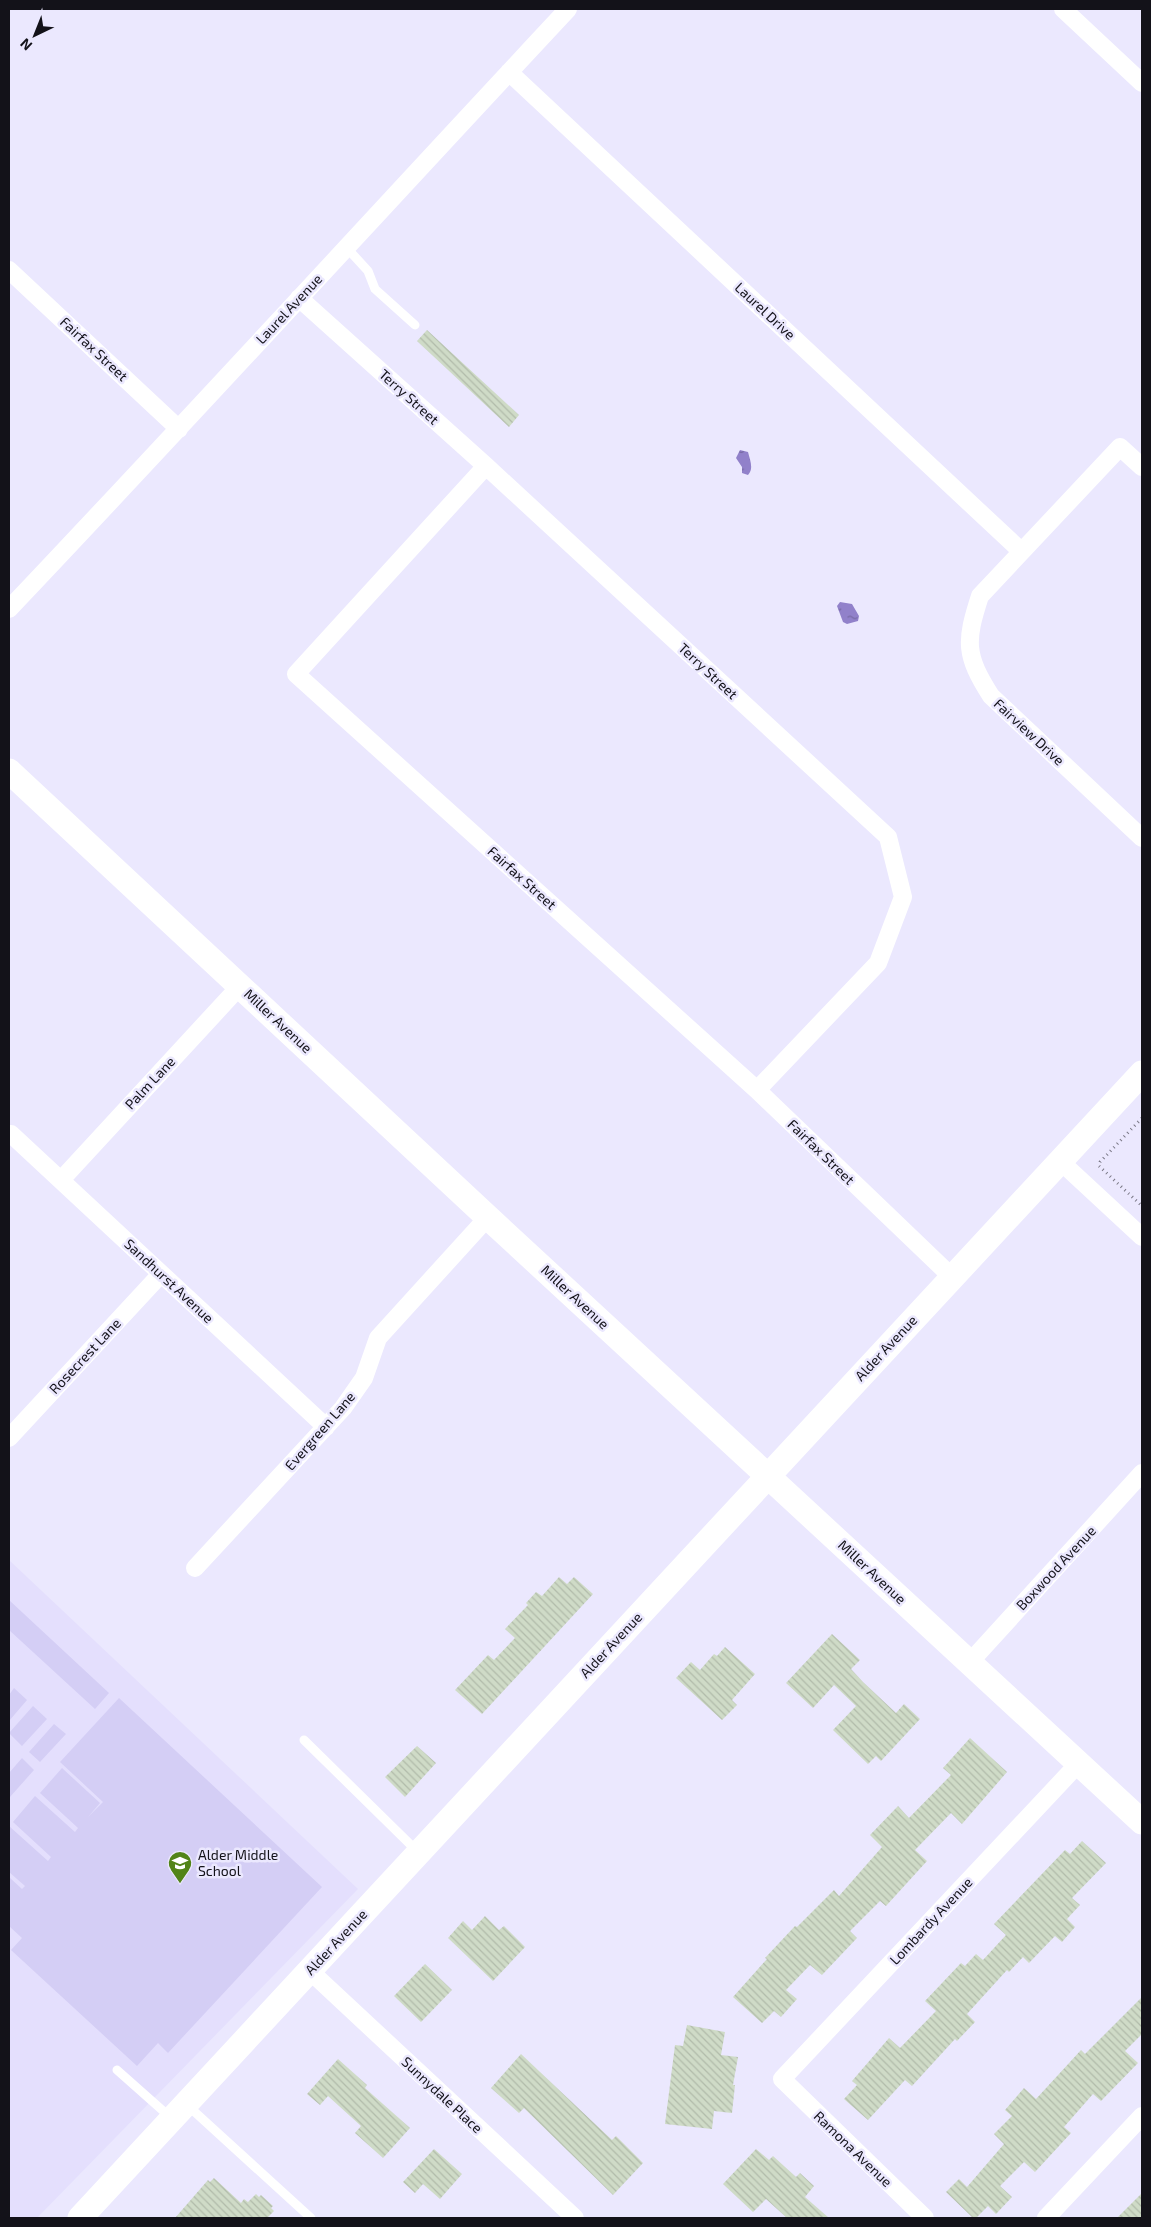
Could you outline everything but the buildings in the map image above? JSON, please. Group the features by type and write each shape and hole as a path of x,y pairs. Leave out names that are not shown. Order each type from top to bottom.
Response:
{"street":[{"name":"Laurel Avenue","path":"9,609 179,429 568,9"},
{"path":"1063,9 1142,82"},
{"name":"Laurel Drive","path":"509,72 1021,550"},
{"name":"Fairfax Street","path":"9,270 179,429"},
{"name":"Terry Street","path":"299,298 486,466 888,837 903,897 878,963 757,1090"},
{"name":"Fairview Drive","path":"1142,467 1120,447 1021,550 980,596 970,626 968,644 976,672 991,696 1142,838"},
{"name":"Fairfax Street","path":"486,466 296,674 757,1090 952,1277"},
{"name":"Miller Avenue","path":"9,770 488,1217 1142,1822"},
{"name":"Palm Lane","path":"61,1180 240,986"},
{"name":"Alder Avenue","path":"80,2218 1142,1072"},
{"name":"Sandhurst Avenue","path":"10,1134 326,1427"},
{"path":"1060,1161 1142,1237"},
{"name":"Evergreen Lane","path":"195,1568 326,1427 364,1378 378,1338 488,1217"},
{"name":"Rosecrest Lane","path":"9,1438 161,1274"},
{"name":"Boxwood Avenue","path":"970,1662 1142,1473"},
{"name":"Lombardy Avenue","path":"782,2079 1079,1763"},
{"name":"Sunnydale Place","path":"310,1971 575,2218"},
{"name":"Ramona Avenue","path":"782,2079 925,2218"},
{"path":"1046,2218 1142,2116"}],"lane":[{"path":"346,247 368,271 376,289 415,325"},
{"path":"304,1740 419,1853"},
{"path":"117,2070 179,2112 311,2218"}],"path":[{"path":"1142,1118 1100,1162 1100,1166 1142,1206"}],"shaded area":[{"name":"Alder Middle School","path":"9,1560 358,1889 37,2218 9,2218"},
{"path":"9,1600 109,1693 95,1709 9,1630"},
{"path":"14,1688 27,1700 9,1721 9,1695"},
{"path":"119,1698 322,1887 168,2053 158,2043 137,2066 11,1950 22,1938 9,1926 9,1877 22,1889 25,1886 9,1872 9,1826 48,1861 51,1857 13,1822 35,1796 75,1832 78,1828 40,1793 62,1768 100,1803 88,1817 103,1802 60,1762"},
{"path":"33,1706 47,1719 22,1746 9,1733"},
{"path":"54,1724 66,1734 40,1762 29,1752"},
{"path":"22,1758 34,1770 10,1797 9,1773"}],"water":[{"path":"740,450 748,452 751,467 748,475 742,473 742,467 736,458"},
{"path":"840,602 852,604 859,616 858,621 847,624 843,622 837,606"}],"place":[{"name":"Alder Middle School","path":"180,1884"}]}
